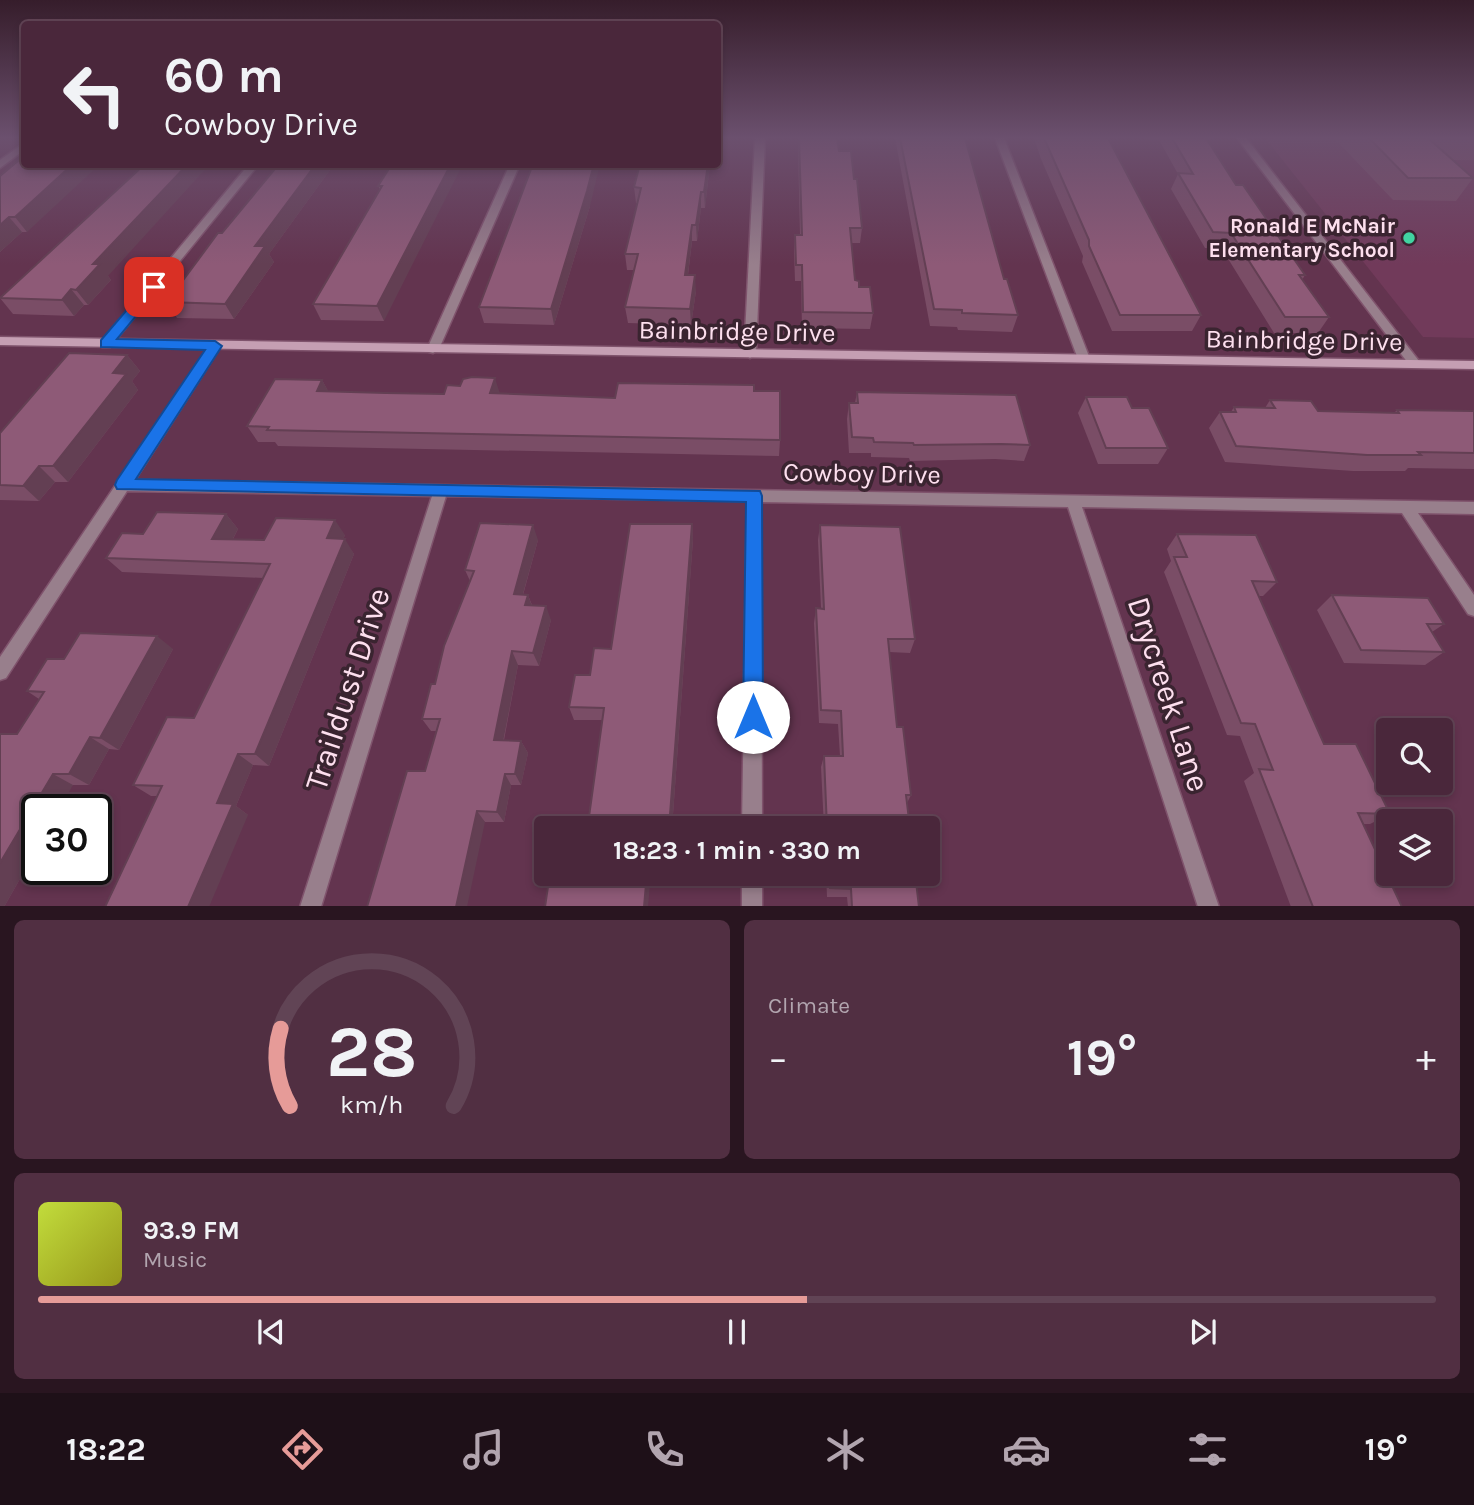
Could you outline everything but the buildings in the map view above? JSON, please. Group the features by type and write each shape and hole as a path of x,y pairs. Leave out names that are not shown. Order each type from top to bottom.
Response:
{"street":[{"path":"106,344 242,180"},
{"path":"433,349 508,180"},
{"path":"750,354 759,180"},
{"path":"1015,180 1084,359"},
{"path":"1274,180 1415,364"},
{"name":"Bainbridge Drive","path":"0,341 1474,365"},
{"path":"0,672 215,346"},
{"name":"Cowboy Drive","path":"123,485 1474,508"},
{"name":"Traildust Drive","path":"310,906 441,490"},
{"path":"752,816 754,496"},
{"name":"Drycreek Lane","path":"1073,501 1209,906"},
{"path":"1406,507 1474,610"},
{"path":"752,886 752,906"}],"shaded area":[{"name":"Ronald E McNair Elementary School","path":"1299,180 1474,180 1474,338 1423,337"}],"place":[{"name":"Ronald E McNair Elementary School","path":"1409,238"}],"route":[{"path":"154,287 106,344 215,346 123,485 754,496 753,717"}]}
